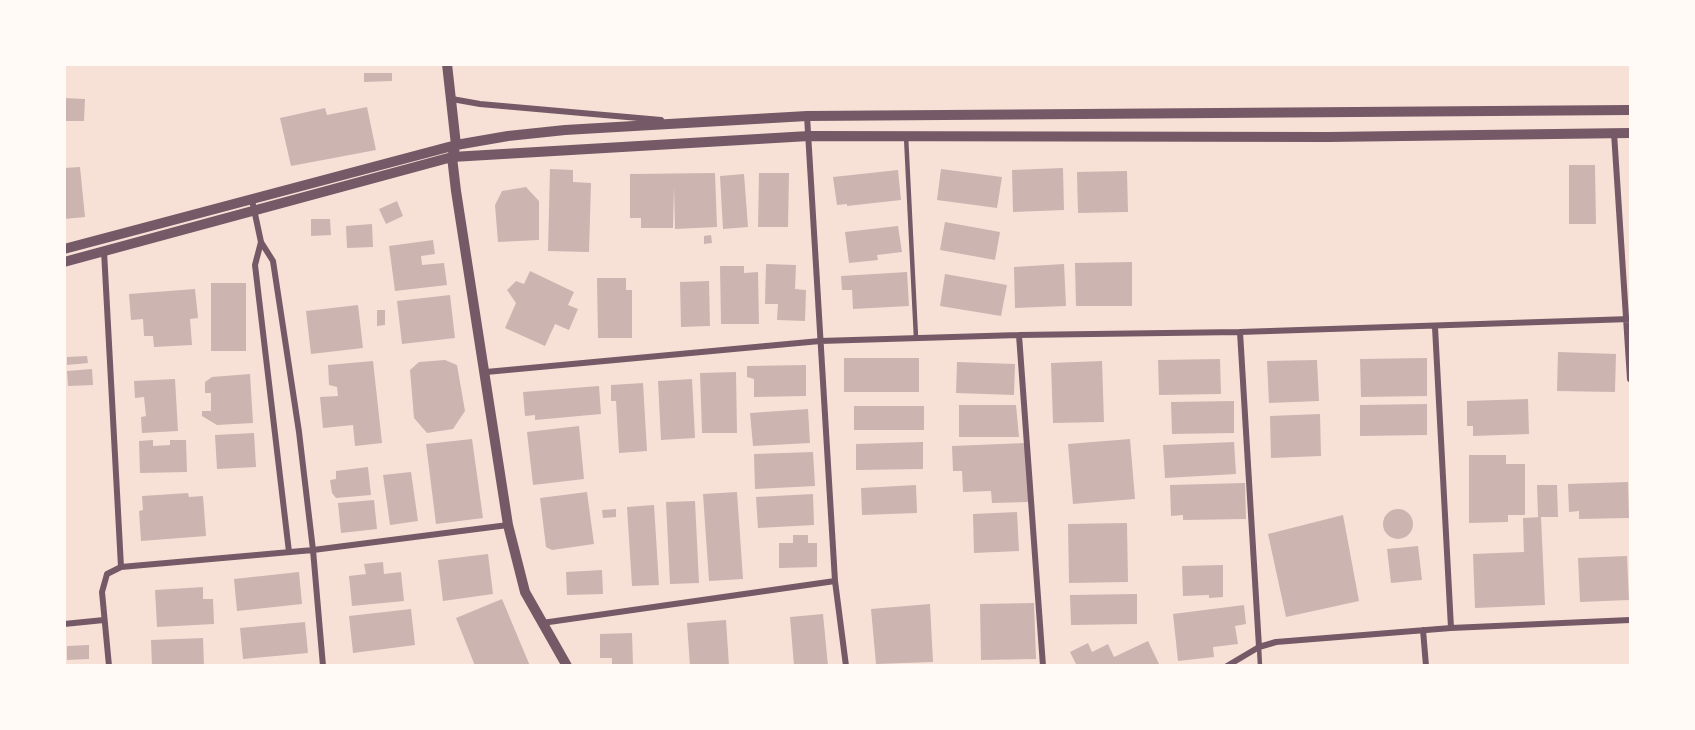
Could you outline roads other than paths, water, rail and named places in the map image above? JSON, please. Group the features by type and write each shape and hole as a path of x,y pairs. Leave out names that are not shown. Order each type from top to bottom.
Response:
{"street":[{"path":"447,64 456,145 452,157 456,191 508,525 525,592 567,666"},
{"path":"452,99 549,111 691,123"},
{"path":"64,261 456,145 508,136 565,130 807,116 1630,110"},
{"path":"807,116 835,581 846,666"},
{"path":"1614,133 1629,319 1630,379"},
{"path":"64,249 452,157 809,136 1328,137 1630,133"},
{"path":"253,205 261,242 273,261 299,432 313,550 323,666"},
{"path":"261,242 255,266 290,552"},
{"path":"104,251 121,567"},
{"path":"486,372 820,341 1435,327 1629,319"},
{"path":"1435,327 1451,628"},
{"path":"1240,332 1259,647"},
{"path":"1019,335 1043,666"},
{"path":"109,666 102,592 107,574 121,567 313,550 508,525"},
{"path":"541,623 835,581"},
{"path":"64,624 104,620"},
{"path":"1227,666 1259,647 1276,642 1451,628 1630,620"},
{"path":"1424,630 1426,666"}],"lane":[{"path":"906,136 916,338"},
{"path":"1259,647 1260,666"}]}
